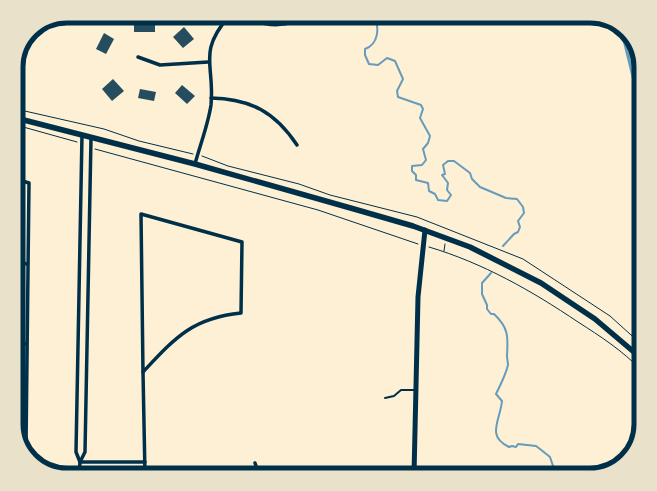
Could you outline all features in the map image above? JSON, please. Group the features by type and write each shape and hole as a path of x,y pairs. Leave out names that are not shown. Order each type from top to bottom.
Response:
{"main road":[{"path":"23,120 195,164 425,230 470,247 541,282 595,319 634,352"},
{"path":"414,468 418,297 425,230"}],"street":[{"path":"195,164 209,114 211,98 208,62 212,40 224,23"},
{"path":"264,23 279,25 290,23"},
{"path":"138,57 160,65 208,62"},
{"path":"211,98 233,99 260,109 279,122 296,145"},
{"path":"80,468 80,462 76,452 82,135"},
{"path":"80,462 85,452 91,138"},
{"path":"23,181 29,183 26,438"},
{"path":"143,372 170,344 189,329 217,316 241,313 242,242 141,214 143,372 145,468"},
{"path":"23,263 27,264"},
{"path":"80,462 145,462"},
{"path":"255,463 257,468"}],"lane":[{"path":"385,398 394,396 401,390 416,390"}],"path":[{"path":"23,127 81,144"},
{"path":"91,147 318,210 407,239"},
{"path":"443,251 502,275 560,309 599,335 634,364"}],"water":[{"path":"622,37 627,43 634,62 634,87"}],"building":[{"path":"134,23 155,23 155,32 134,32"},
{"path":"184,27 194,39 183,48 173,37"},
{"path":"104,33 114,39 106,54 96,49"},
{"path":"113,79 124,91 112,101 102,89"},
{"path":"182,85 195,96 187,104 175,93"},
{"path":"140,89 156,92 154,101 138,98"}],"waterway":[{"path":"376,23 377,35 375,40 370,47 365,49 365,55 369,64 378,65 387,58 395,61 403,79 397,91 398,97 421,105 423,109 420,118 430,136 428,143 423,149 426,160 422,165 412,166 412,171 416,175 416,180 428,183 429,191 435,194 438,200 447,201 451,195 447,190 448,183 442,175 445,174 443,165 448,161 454,161 470,173 472,179 480,187 506,198 517,199 523,207 524,213 518,221 520,227 518,232 514,234 503,246"},
{"path":"491,273 482,283 482,294 487,305 487,309 491,314 494,314 499,319 505,328 508,343 508,365 496,394 502,401 496,433 502,443 509,447 516,447 518,444 536,446 550,457 553,466 555,468"}]}
